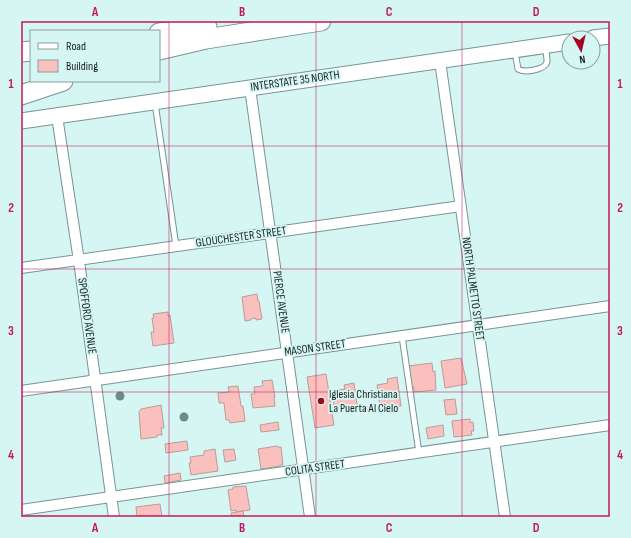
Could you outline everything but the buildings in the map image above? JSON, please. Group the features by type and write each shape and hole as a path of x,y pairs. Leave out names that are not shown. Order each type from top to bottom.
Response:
{"highway":[{"path":"160,33 248,21"},
{"path":"160,50 206,39 321,21"},
{"path":"21,95 60,82"}],"main road":[{"name":"INTERSTATE 35 NORTH","path":"21,121 561,43"}],"street":[{"name":"NORTH PALMETTO STREET","path":"440,61 505,517"},
{"name":"PIERCE AVENUE","path":"250,88 310,517"},
{"name":"SPOFFORD AVENUE","path":"57,116 79,260 114,517"},
{"name":"GLOUCHESTER STREET","path":"21,268 461,206"},
{"name":"MASON STREET","path":"21,392 610,306"},
{"name":"COLITA STREET","path":"21,510 610,425"}],"lane":[{"path":"515,50 518,70 522,71 542,68 547,63 545,45"},
{"path":"155,101 176,246"},
{"path":"402,336 419,453"}],"place":[{"name":"Iglesia Christiana La Puerta Al Cielo","path":"321,401"}]}
